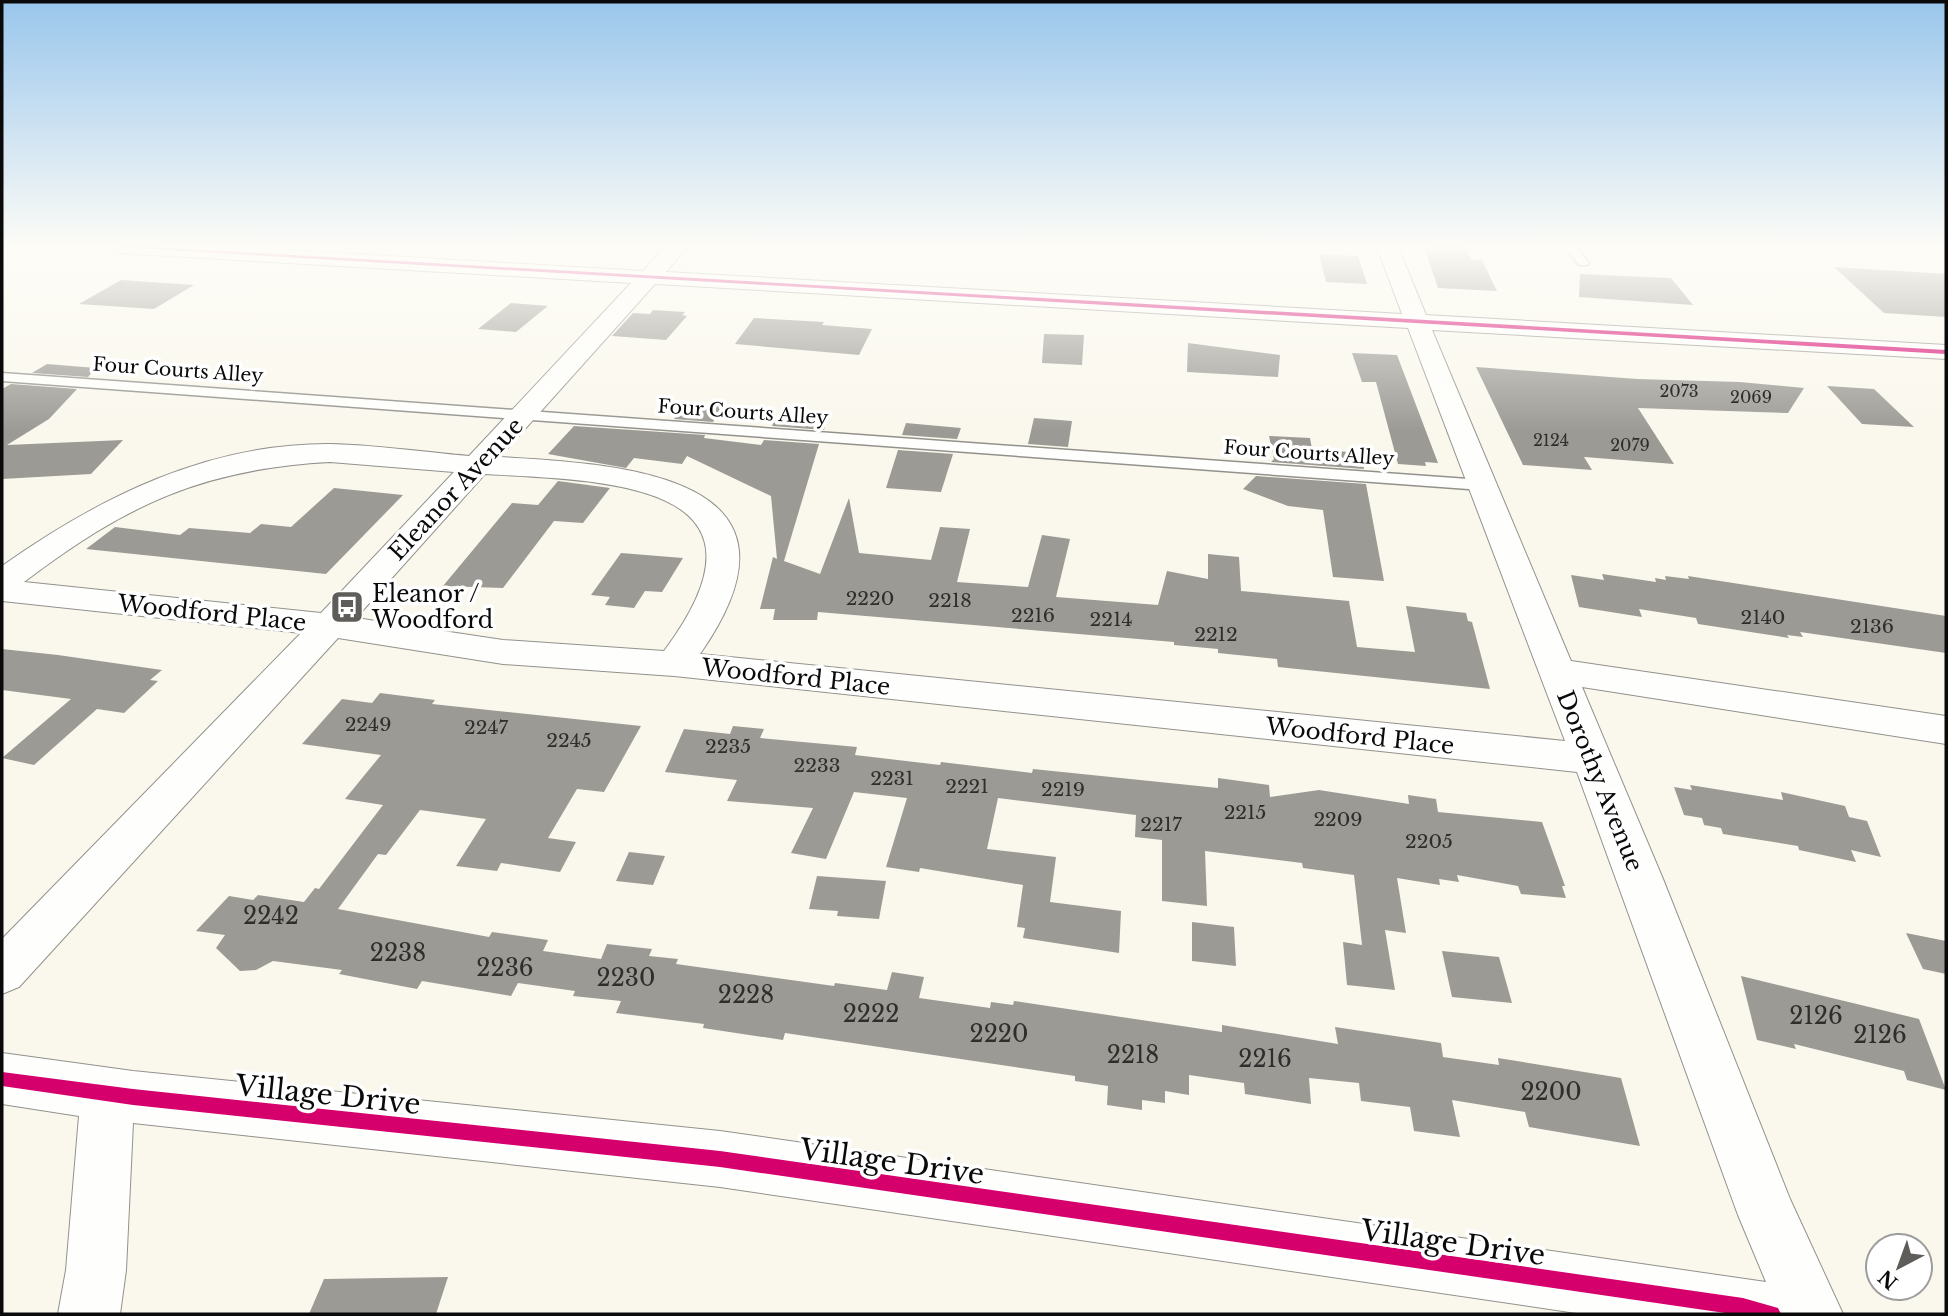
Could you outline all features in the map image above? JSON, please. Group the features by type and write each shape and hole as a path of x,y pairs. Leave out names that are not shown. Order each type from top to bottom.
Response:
{"street":[{"name":"Eleanor Avenue","path":"2,972 330,625 621,308"},
{"path":"1197,308 1946,352"},
{"name":"Dorothy Avenue","path":"1411,308 1592,759 1767,1215 1812,1314"},
{"path":"2,582 75,528 117,505 185,476 234,462 301,453 330,453 632,480 681,496 710,518 722,544 722,576 708,616 674,664"},
{"name":"Woodford Place","path":"2,590 330,625 503,652 674,664 1592,759"},
{"path":"1557,672 1612,677 1946,730"},
{"name":"Village Drive","path":"2,1079 108,1093 720,1159 1743,1307 1772,1314"},
{"path":"89,1314 96,1270 108,1093"}],"lane":[{"name":"Four Courts Alley","path":"2,377 1482,485"}],"building":[{"path":"504,308 545,308 516,332 478,329"},
{"path":"1879,308 1946,308 1946,317 1884,313"},
{"path":"653,310 685,312 682,315 687,316 666,340 612,336 633,313 650,314"},
{"path":"754,318 824,322 822,325 872,329 859,355 735,344"},
{"path":"1044,334 1084,335 1082,365 1042,363"},
{"path":"1188,343 1280,355 1278,377 1187,372"},
{"path":"1352,353 1397,355 1438,463 1425,462 1426,466 1398,464 1376,382 1362,382"},
{"path":"47,364 96,368 88,377 32,373"},
{"path":"1476,367 1804,388 1788,413 1638,408 1674,464 1584,457 1592,470 1523,465"},
{"path":"11,384 77,389 49,419 7,445 123,440 91,474 2,479 2,389"},
{"path":"1827,386 1874,389 1914,427 1862,424"},
{"path":"684,404 722,406 713,422 674,419"},
{"path":"1034,418 1072,421 1068,447 1028,444"},
{"path":"775,419 826,421 824,430 772,426"},
{"path":"906,423 961,428 957,439 902,435"},
{"path":"574,426 705,435 704,438 761,445 764,440 819,444 784,561 820,574 849,498 859,553 931,560 940,527 970,529 957,582 1028,587 1042,535 1070,539 1056,597 1158,605 1167,571 1208,579 1208,554 1239,557 1241,591 1349,601 1357,647 1415,652 1406,606 1466,613 1468,621 1472,622 1490,689 1278,667 1277,659 1218,653 1218,649 1174,645 1174,642 818,612 817,620 773,620 775,609 760,609 773,557 777,559 771,496 687,456 682,464 634,458 626,468 548,454"},
{"path":"1269,436 1310,438 1312,449 1361,453 1364,469 1271,462 1274,459"},
{"path":"898,450 953,454 941,492 886,488"},
{"path":"1256,476 1366,484 1384,581 1333,577 1323,510 1288,506 1243,489"},
{"path":"558,481 610,488 583,523 554,521 503,588 443,586 512,503 538,505"},
{"path":"334,488 403,495 326,574 86,549 115,527 180,535 189,528 250,533 261,524 291,527"},
{"path":"621,553 683,558 662,592 645,591 634,608 605,605 610,597 591,595"},
{"path":"1602,574 1656,582 1655,578 1666,580 1665,576 1689,579 1688,576 1946,616 1946,653 1800,632 1803,637 1787,635 1789,638 1698,624 1696,618 1639,609 1642,617 1579,607 1571,575 1604,580"},
{"path":"2,649 162,670 150,680 158,681 124,713 97,709 34,765 2,758 71,699 2,690"},
{"path":"380,693 435,700 432,704 641,726 604,792 577,789 548,838 576,842 560,872 501,863 497,871 456,866 486,819 420,810 386,855 378,854 338,909 489,937 492,932 548,940 543,951 601,959 607,944 652,949 649,956 678,959 676,964 834,986 835,983 887,990 892,972 924,977 919,998 990,1008 991,1002 1013,1005 1014,1001 1222,1032 1222,1025 1338,1044 1335,1027 1441,1043 1443,1057 1499,1065 1498,1058 1621,1078 1640,1146 1529,1127 1525,1112 1452,1100 1460,1137 1414,1131 1410,1107 1361,1101 1359,1083 1309,1078 1311,1104 1245,1094 1244,1083 1189,1075 1189,1095 1165,1091 1165,1103 1142,1100 1142,1110 1107,1105 1108,1086 1075,1081 1075,1076 785,1033 783,1040 703,1028 704,1024 616,1013 621,1001 573,996 575,991 518,983 511,996 422,981 417,989 339,974 342,970 273,961 256,970 240,971 216,948 225,935 196,931 229,896 253,900 258,895 304,902 315,888 319,889 383,805 345,799 381,755 302,744 342,699 372,703"},
{"path":"733,726 764,729 760,738 857,747 855,755 940,765 941,762 1032,773 1033,769 1218,788 1218,778 1269,785 1270,797 1319,790 1409,804 1408,795 1436,799 1438,812 1542,822 1565,886 1562,886 1566,898 1521,894 1518,886 1457,875 1459,882 1439,879 1440,885 1397,878 1406,933 1385,930 1395,990 1347,985 1343,942 1362,945 1354,875 1303,868 1302,863 1205,851 1207,906 1162,901 1162,840 1135,837 1136,815 998,798 987,849 1056,857 1050,902 1121,911 1119,953 1023,938 1025,928 1017,927 1023,885 920,868 919,872 886,867 907,798 854,792 826,859 791,853 813,808 727,801 737,780 665,772 684,729 730,734"},
{"path":"1690,785 1783,800 1781,792 1845,806 1849,817 1867,821 1881,857 1851,850 1856,862 1799,850 1798,846 1723,834 1721,828 1704,825 1702,818 1684,815 1674,787 1692,790"},
{"path":"629,852 665,856 653,885 616,881"},
{"path":"817,876 886,881 879,919 837,916 838,911 809,909"},
{"path":"1192,922 1234,927 1236,966 1192,961"},
{"path":"1906,933 1946,941 1946,974 1923,969"},
{"path":"1442,951 1499,957 1512,1003 1452,997"},
{"path":"1741,976 1919,1019 1946,1090 1907,1080 1904,1071 1794,1044 1796,1049 1757,1040"},
{"path":"448,1277 436,1314 309,1314 324,1279"}],"cycle path":[{"path":"1187,308 1946,352"},
{"path":"2,1079 133,1097 720,1159 1743,1307 1772,1314"}],"place":[{"name":"Eleanor / Woodford","path":"347,607"}]}
